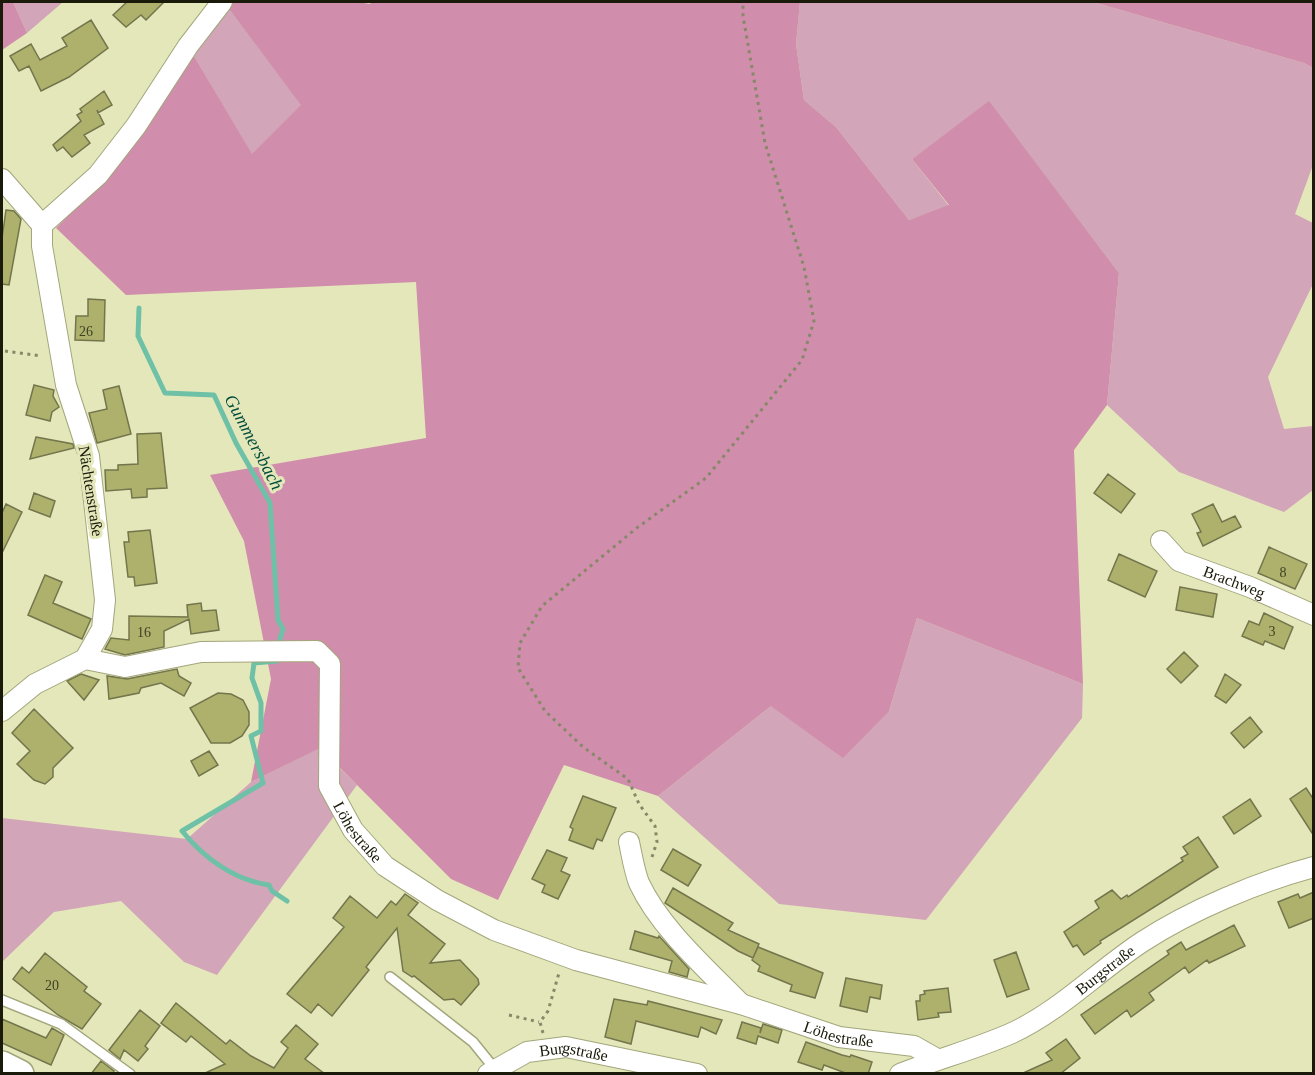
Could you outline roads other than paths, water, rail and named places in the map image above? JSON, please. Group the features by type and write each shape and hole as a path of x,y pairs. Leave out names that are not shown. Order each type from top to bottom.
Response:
{"street":[{"path":"2,179 42,225 98,175 136,126 188,46 222,2"},
{"name":"Nächtenstraße","path":"42,225 42,246 65,376 89,456 99,539 105,600 102,629 85,659"},
{"name":"Brachweg","path":"1161,541 1179,561 1250,587 1314,615"},
{"name":"Löhestraße","path":"85,659 125,667 201,652 317,651 330,664 329,786 353,830 385,866 437,900 494,930 564,956 741,1004 839,1037 914,1046 937,1059"},
{"path":"2,711 35,684 85,659"},
{"name":"Löhestraße","path":"629,842 640,885 680,942 741,1004"},
{"name":"Burgstraße","path":"900,1074 1012,1033 1068,1000 1142,942 1194,913 1288,874 1314,867"},
{"name":"Burgstraße","path":"491,1071 527,1052 566,1047 697,1074"},
{"path":"2,1065 20,1074"}],"lane":[{"path":"390,977 473,1042 491,1071"},
{"path":"2,1000 61,1024 130,1074"}],"waterway":[{"name":"Gummersbach","path":"139,308 138,336 165,393 214,395 236,443 270,503 278,620 283,629 280,639"},
{"name":"Gummersbach","path":"281,658 277,661 254,663 252,678 261,703 261,731 251,736 263,783 182,831 210,859 232,873 269,885 272,891 287,901"}]}
